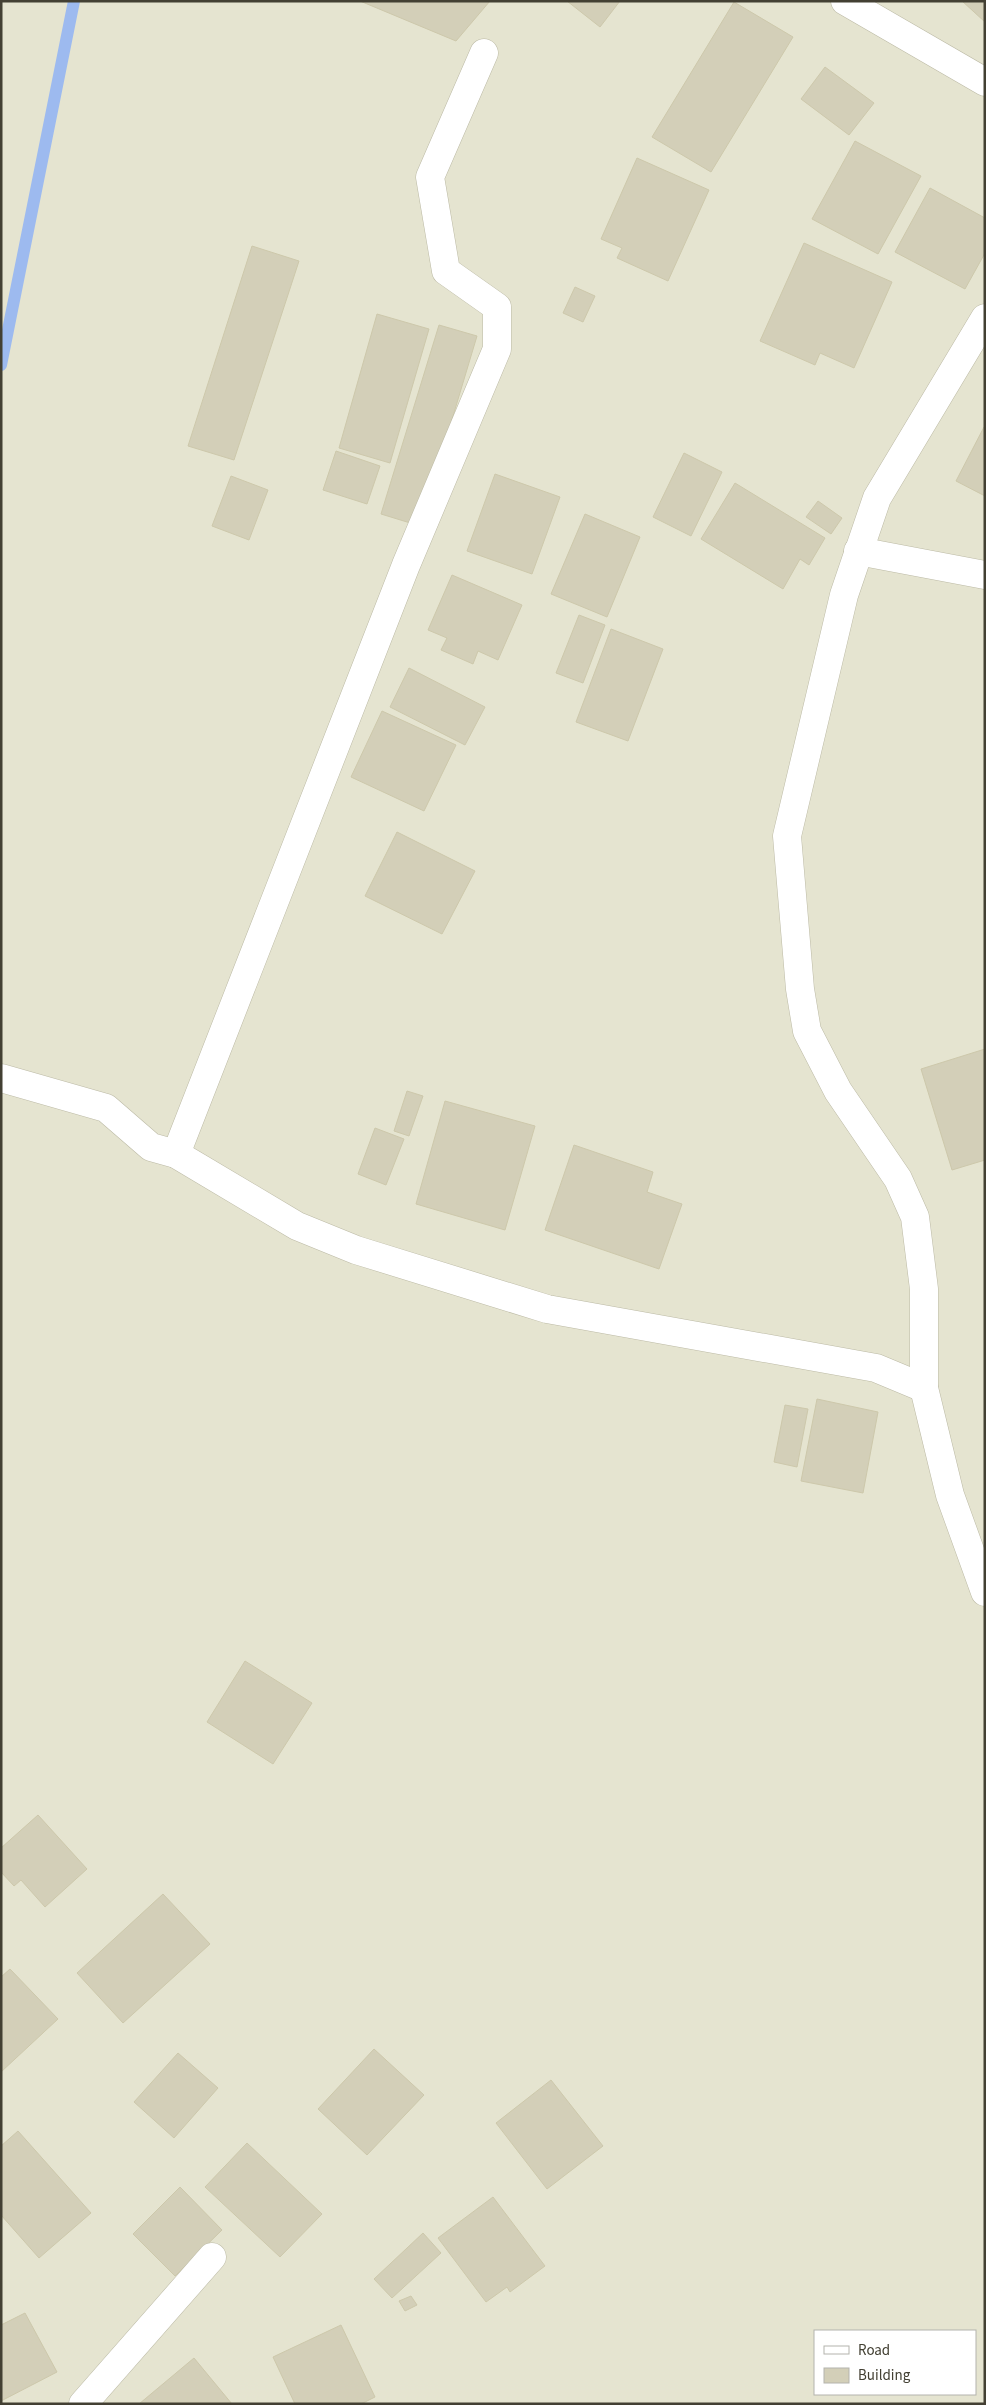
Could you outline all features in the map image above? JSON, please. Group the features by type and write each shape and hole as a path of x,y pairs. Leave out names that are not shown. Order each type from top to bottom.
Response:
{"street":[{"path":"845,1 985,82"},
{"path":"176,1154 406,565 497,349 497,307 446,271 430,177 484,54"},
{"path":"985,318 877,498 844,595 787,836 800,989 807,1031 838,1091 898,1179 915,1217 924,1289 924,1388 950,1495 985,1592"},
{"path":"858,551 985,575"},
{"path":"1,1078 106,1108 151,1147 176,1154 296,1226 356,1250 547,1309 876,1368 924,1388"},
{"path":"83,2404 212,2257"}],"shaded area":[{"path":"1,1 985,1 985,2404 1,2404"}],"building":[{"path":"360,1 490,1 456,41"},
{"path":"567,1 620,1 600,27"},
{"path":"962,1 985,1 985,22"},
{"path":"734,2 793,37 711,172 652,137"},
{"path":"825,67 874,103 849,135 801,99"},
{"path":"855,141 921,176 878,254 812,219"},
{"path":"637,158 709,190 668,281 617,258 622,248 601,239"},
{"path":"930,188 985,218 985,253 965,289 895,252"},
{"path":"804,243 892,282 854,368 820,353 815,365 760,341"},
{"path":"252,246 299,261 234,460 188,446"},
{"path":"575,287 595,296 583,322 563,313"},
{"path":"377,314 429,329 390,463 339,448"},
{"path":"439,325 477,336 420,526 381,514"},
{"path":"985,427 985,496 956,481"},
{"path":"336,451 380,466 367,504 323,490"},
{"path":"684,453 722,472 691,536 653,517"},
{"path":"495,474 560,497 532,574 467,551"},
{"path":"231,476 268,490 249,540 212,526"},
{"path":"735,483 825,538 809,565 800,559 783,589 701,539"},
{"path":"818,501 842,518 831,534 806,517"},
{"path":"585,514 640,537 607,617 551,594"},
{"path":"452,575 522,605 498,660 478,651 473,664 441,650 447,638 428,630"},
{"path":"579,615 605,625 583,683 556,673"},
{"path":"611,629 663,649 628,741 576,722"},
{"path":"409,668 485,707 465,745 390,707"},
{"path":"382,711 456,745 424,811 351,777"},
{"path":"397,832 475,871 442,934 365,896"},
{"path":"985,1049 985,1160 952,1170 921,1069"},
{"path":"407,1091 423,1096 409,1136 394,1131"},
{"path":"445,1101 535,1126 505,1230 416,1204"},
{"path":"375,1128 404,1139 386,1185 358,1174"},
{"path":"574,1145 653,1172 647,1192 682,1204 659,1269 545,1230"},
{"path":"817,1399 878,1412 863,1493 801,1481"},
{"path":"785,1405 808,1409 797,1467 774,1462"},
{"path":"245,1661 312,1703 273,1764 207,1722"},
{"path":"38,1815 87,1869 45,1907 21,1880 14,1886 1,1872 1,1848"},
{"path":"163,1894 210,1944 123,2023 77,1973"},
{"path":"10,1969 58,2019 1,2072 1,1977"},
{"path":"374,2049 424,2095 367,2155 318,2109"},
{"path":"178,2053 218,2088 174,2138 134,2102"},
{"path":"551,2080 603,2146 547,2189 496,2123"},
{"path":"18,2131 91,2213 39,2258 1,2215 1,2146"},
{"path":"247,2143 322,2214 280,2257 205,2187"},
{"path":"180,2187 222,2230 175,2276 133,2234"},
{"path":"493,2197 545,2266 510,2292 507,2287 486,2302 438,2238"},
{"path":"423,2233 441,2253 392,2298 374,2279"},
{"path":"411,2296 417,2305 405,2311 399,2301"},
{"path":"25,2313 57,2372 1,2401 1,2325"},
{"path":"341,2325 375,2397 361,2404 295,2404 273,2357"},
{"path":"194,2358 232,2404 139,2404"}],"waterway":[{"path":"1,365 74,1"}]}
